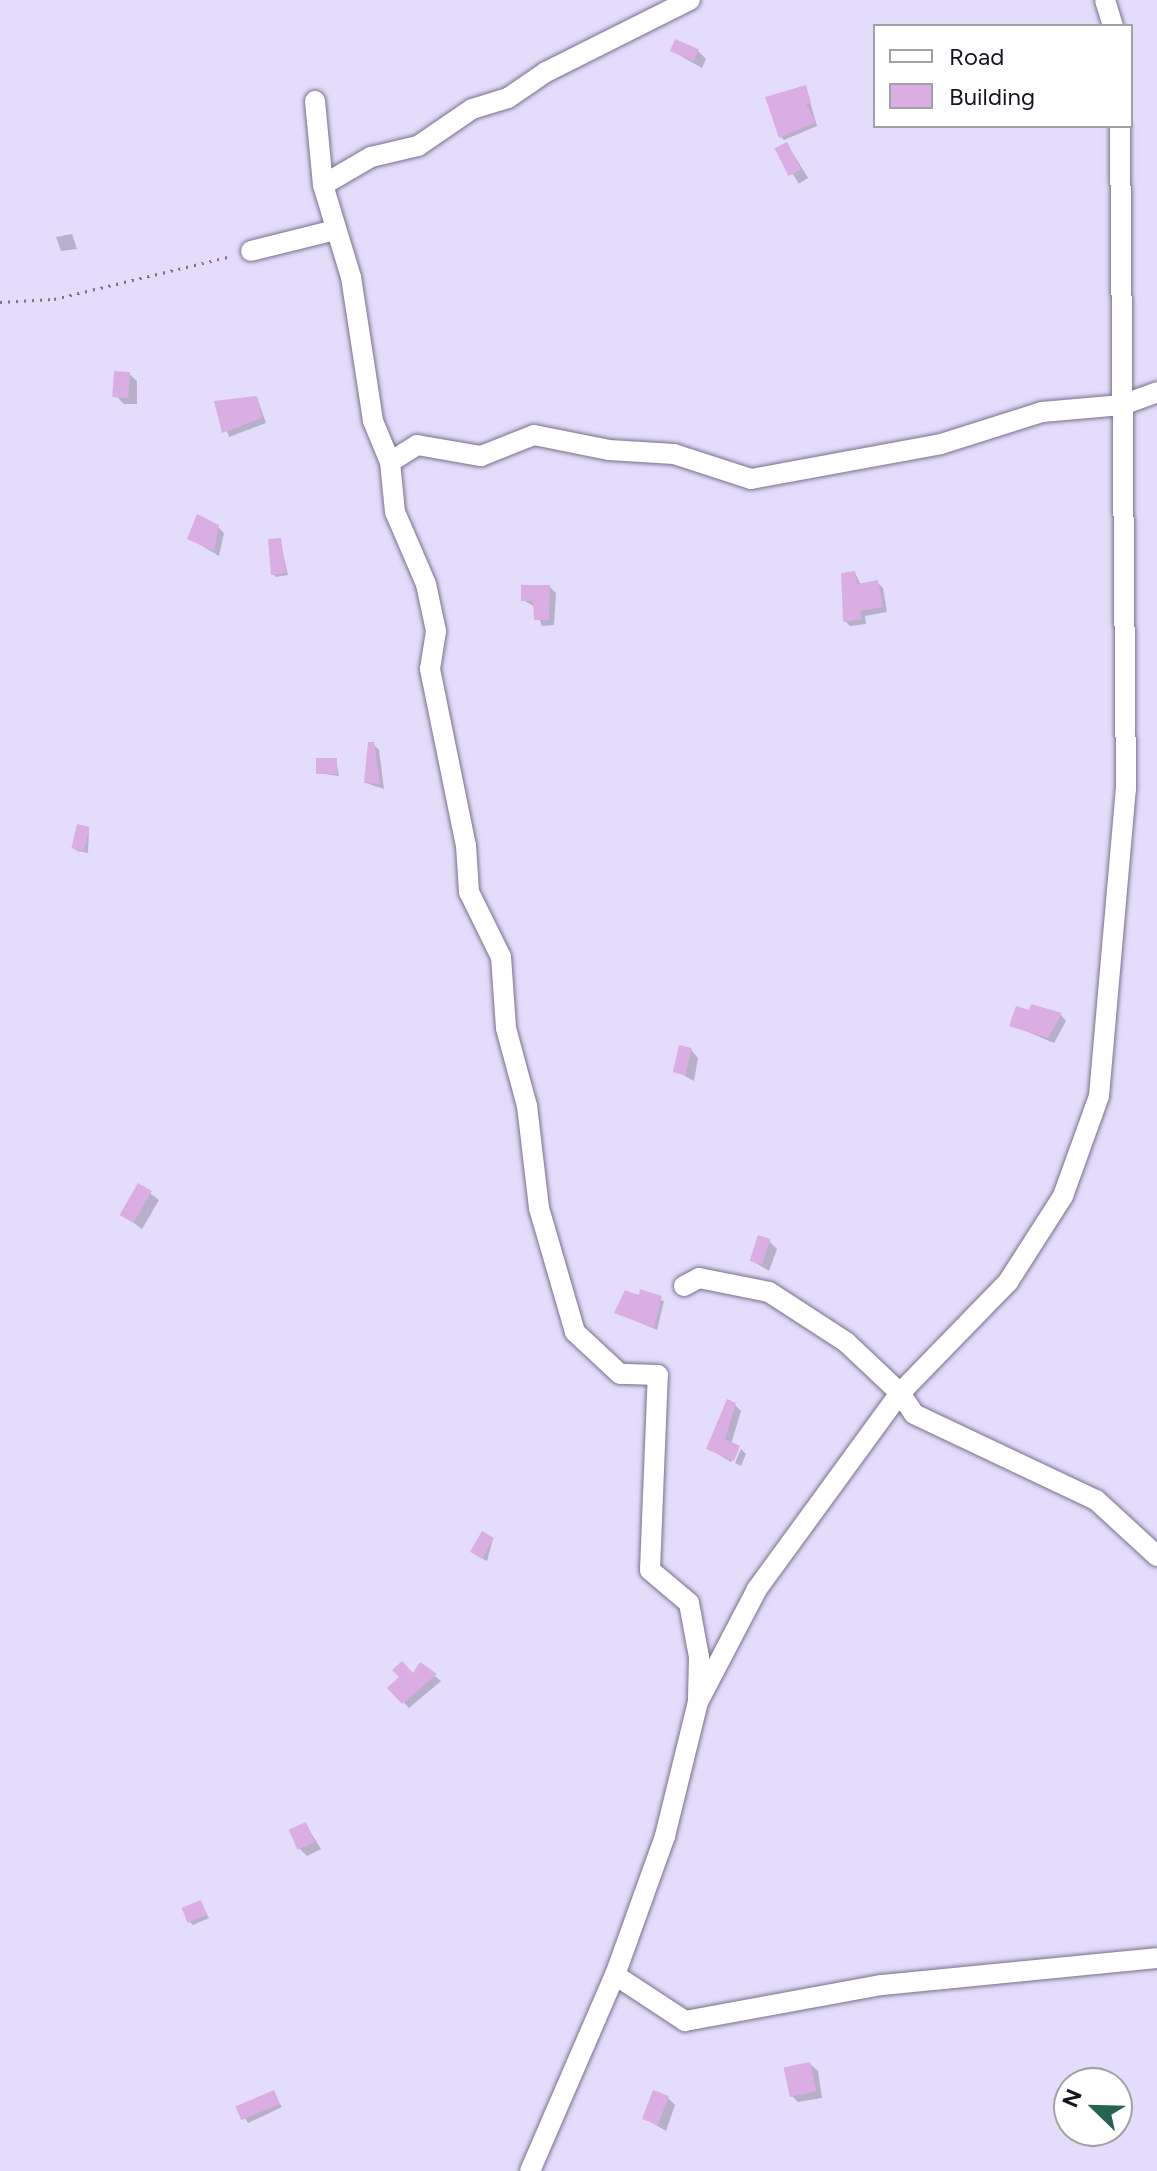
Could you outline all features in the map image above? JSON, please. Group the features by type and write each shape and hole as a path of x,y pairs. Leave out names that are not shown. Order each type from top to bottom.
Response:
{"street":[{"path":"323,185 371,157 418,146 472,109 508,98 546,72 690,0"},
{"path":"1105,0 1112,24"},
{"path":"315,101 323,185 360,320 373,421 390,462 395,512 426,584 436,631 430,669 466,846 469,892 501,957 506,1028 527,1106 539,1208 575,1332 620,1374 658,1375 650,1570 689,1603 699,1657 698,1702 665,1836 615,1975 530,2171"},
{"path":"698,1702 757,1589 900,1393 1008,1282 1063,1196 1099,1096 1126,790 1120,128"},
{"path":"251,251 335,230"},
{"path":"390,462 417,445 481,456 534,435 609,450 674,454 751,479 941,444 1042,412 1122,405 1157,392"},
{"path":"684,1286 699,1278 769,1292 846,1342 900,1393 914,1414 1096,1500 1157,1556"},
{"path":"615,1975 685,2021 882,1985 1157,1958"}],"path":[{"path":"0,302 54,299 251,251"}],"building":[{"path":"675,39 699,49 694,61 670,51"},
{"path":"806,85 811,103 806,104 816,122 779,138 765,97"},
{"path":"787,142 801,170 789,176 775,148"},
{"path":"114,371 130,372 128,398 112,397"},
{"path":"257,396 262,418 222,433 214,401"},
{"path":"197,514 219,525 214,551 187,539"},
{"path":"281,538 286,573 271,575 268,539"},
{"path":"855,571 857,584 878,580 883,607 860,611 862,619 843,622 841,573"},
{"path":"521,585 550,585 549,620 534,620 533,601 521,601"},
{"path":"368,742 374,742 380,784 364,783"},
{"path":"316,758 337,758 337,774 316,774"},
{"path":"77,824 90,827 84,851 71,848"},
{"path":"1031,1004 1062,1013 1048,1038 1009,1026 1016,1006 1029,1010"},
{"path":"679,1045 692,1048 685,1075 673,1072"},
{"path":"138,1183 152,1191 133,1223 120,1215"},
{"path":"758,1235 770,1239 762,1265 750,1261"},
{"path":"640,1289 662,1296 654,1328 614,1313 625,1290 639,1296"},
{"path":"727,1399 736,1403 725,1439 740,1446 734,1461 706,1449"},
{"path":"482,1531 494,1538 482,1559 470,1552"},
{"path":"402,1661 413,1673 420,1662 437,1674 402,1704 387,1688 399,1677 392,1670"},
{"path":"306,1822 315,1842 298,1850 289,1830"},
{"path":"201,1900 207,1915 188,1923 182,1908"},
{"path":"810,2062 816,2091 790,2097 784,2068"},
{"path":"274,2090 280,2104 241,2120 235,2106"},
{"path":"653,2090 669,2096 658,2125 642,2119"}]}
